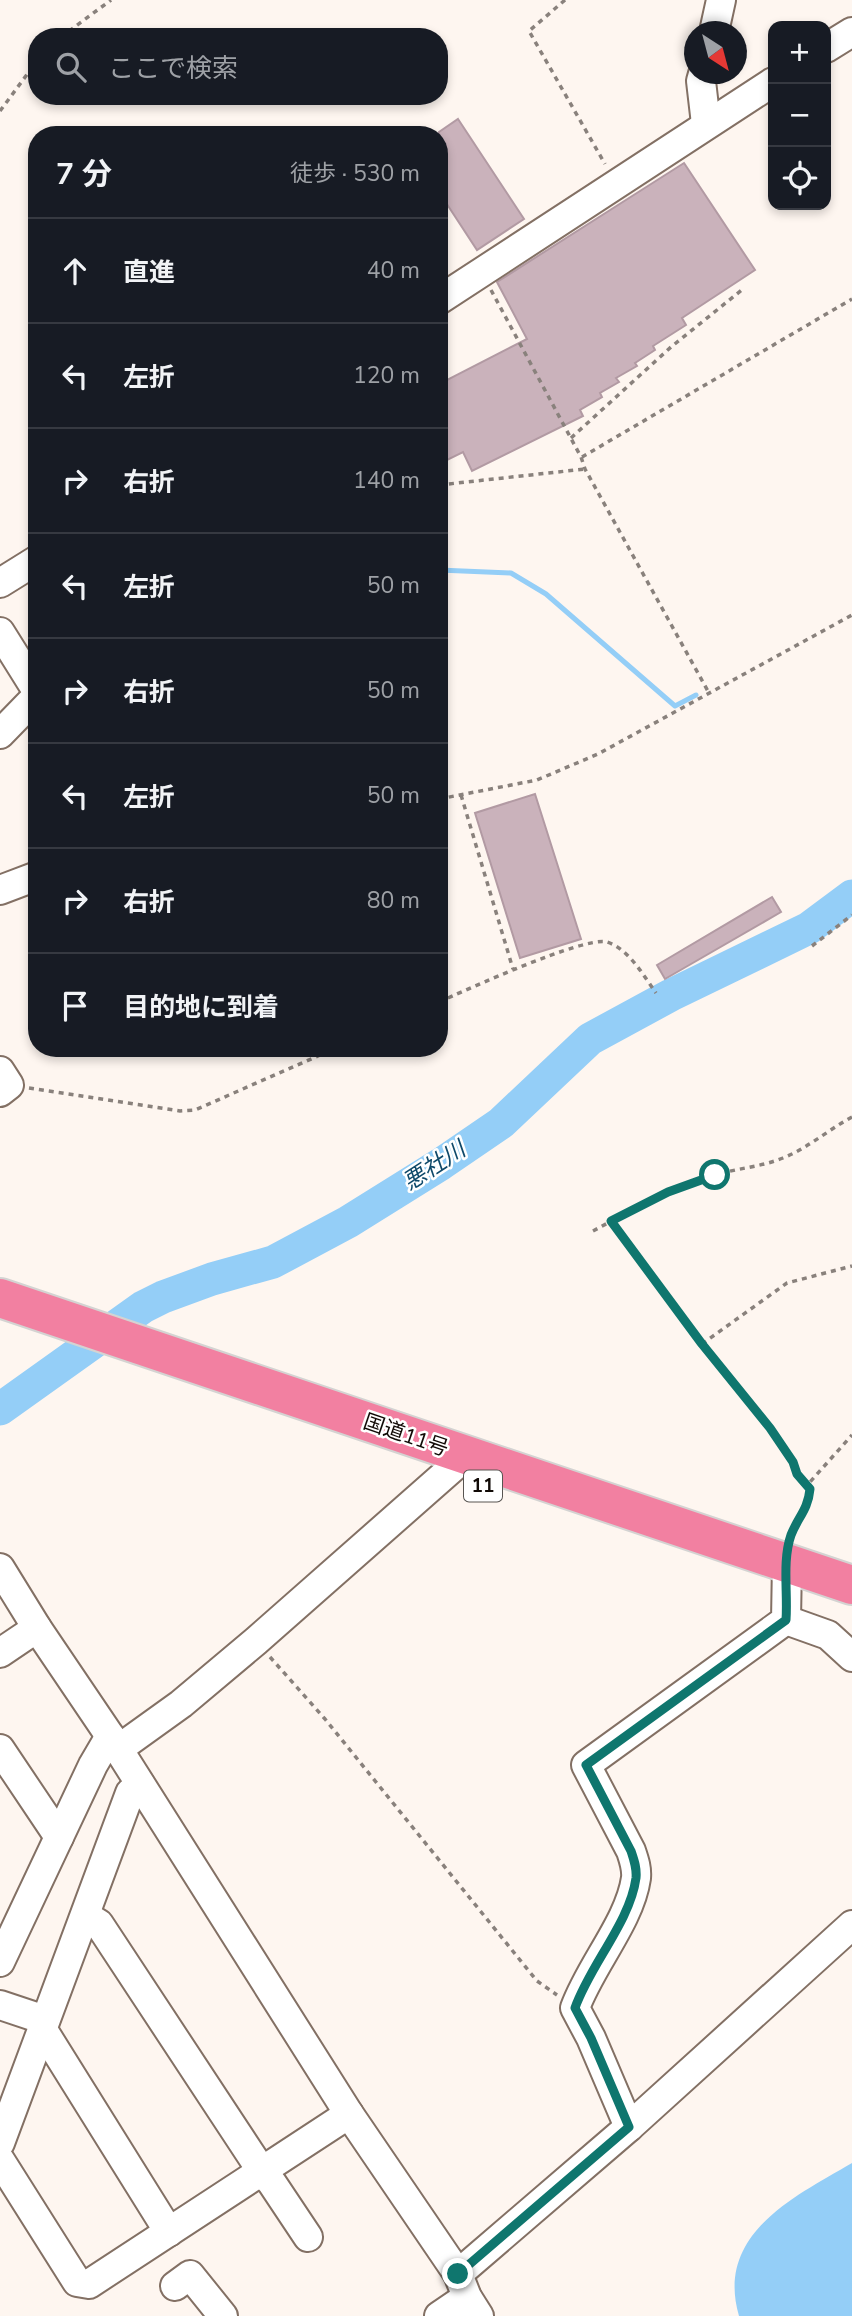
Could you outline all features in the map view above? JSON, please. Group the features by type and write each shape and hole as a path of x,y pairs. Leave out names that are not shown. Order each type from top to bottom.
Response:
{"highway":[{"name":"国道11号","path":"0,1298 76,1336 457,1465 787,1591 852,1611"},
{"name":"国道11号","path":"0,1324 76,1336"},
{"name":"国道11号","path":"787,1591 852,1585"}],"street":[{"path":"717,21 722,0"},
{"path":"831,45 852,32"},
{"path":"701,84 706,124"},
{"path":"448,294 770,84"},
{"path":"0,583 28,566"},
{"path":"0,632 28,679"},
{"path":"0,734 28,704"},
{"path":"0,890 28,879"},
{"path":"3,1943 114,1743 181,1704 325,1583 392,1519 457,1465"},
{"path":"0,1568 468,2295"},
{"path":"629,2127 591,2038 575,2008 583,1986 622,1919 636,1879 636,1865 631,1851 586,1765 787,1591 852,1657"},
{"path":"0,1653 37,1628"},
{"path":"0,1749 59,1838"},
{"path":"0,2143 130,1793 140,1784"},
{"path":"86,1916 99,1924 308,2237"},
{"path":"439,2316 468,2295 629,2127 852,1925"},
{"path":"0,2004 44,2025 169,2232"},
{"path":"0,2160 77,2282 89,2284 349,2114"},
{"path":"190,2275 223,2316"}],"path":[{"path":"73,28 111,0"},
{"path":"565,0 529,31 616,184"},
{"path":"0,111 28,73"},
{"path":"482,273 585,469 709,693"},
{"path":"571,438 671,346 743,289"},
{"path":"581,457 852,299"},
{"path":"448,484 585,469"},
{"path":"448,797 537,780 598,754 852,615"},
{"path":"461,795 513,969"},
{"path":"812,946 852,915"},
{"path":"448,998 513,969 597,942 605,942 633,961 656,993"},
{"path":"3,1083 180,1111 195,1110 316,1057"},
{"path":"593,1231 668,1192 715,1175 783,1158 818,1141 852,1117"},
{"path":"611,1221 702,1344 770,1428 793,1462 797,1474 810,1489"},
{"path":"702,1344 787,1283 852,1266"},
{"path":"787,1591 791,1535 809,1503 810,1482 852,1435"},
{"path":"256,1642 326,1719 537,1981 575,2008"}],"water":[{"path":"852,2163 852,2316 739,2316 735,2287 738,2262 749,2241 784,2205"}],"building":[{"path":"458,119 524,219 477,250 448,206 448,126"},
{"path":"684,163 755,270 682,318 686,325 653,346 655,350 635,363 637,366 616,378 619,382 600,393 602,397 580,410 583,416 472,471 463,452 448,460 448,379 527,339 497,282"},
{"path":"535,794 581,939 520,958 475,813"},
{"path":"772,897 781,912 665,979 657,965"}],"waterway":[{"path":"448,570 511,573 546,594 675,706 696,695"},
{"name":"悪社川","path":"0,1409 143,1307 212,1279 273,1262 348,1222 501,1123 590,1039 671,995 809,928 852,896"}],"route":[{"path":"458,2274 629,2127 591,2038 575,2008 583,1986 622,1919 636,1879 636,1865 631,1851 586,1765 786,1620 787,1563 791,1535 809,1503 810,1489 797,1474 793,1462 770,1428 702,1344 611,1221 668,1192 715,1175"}]}
